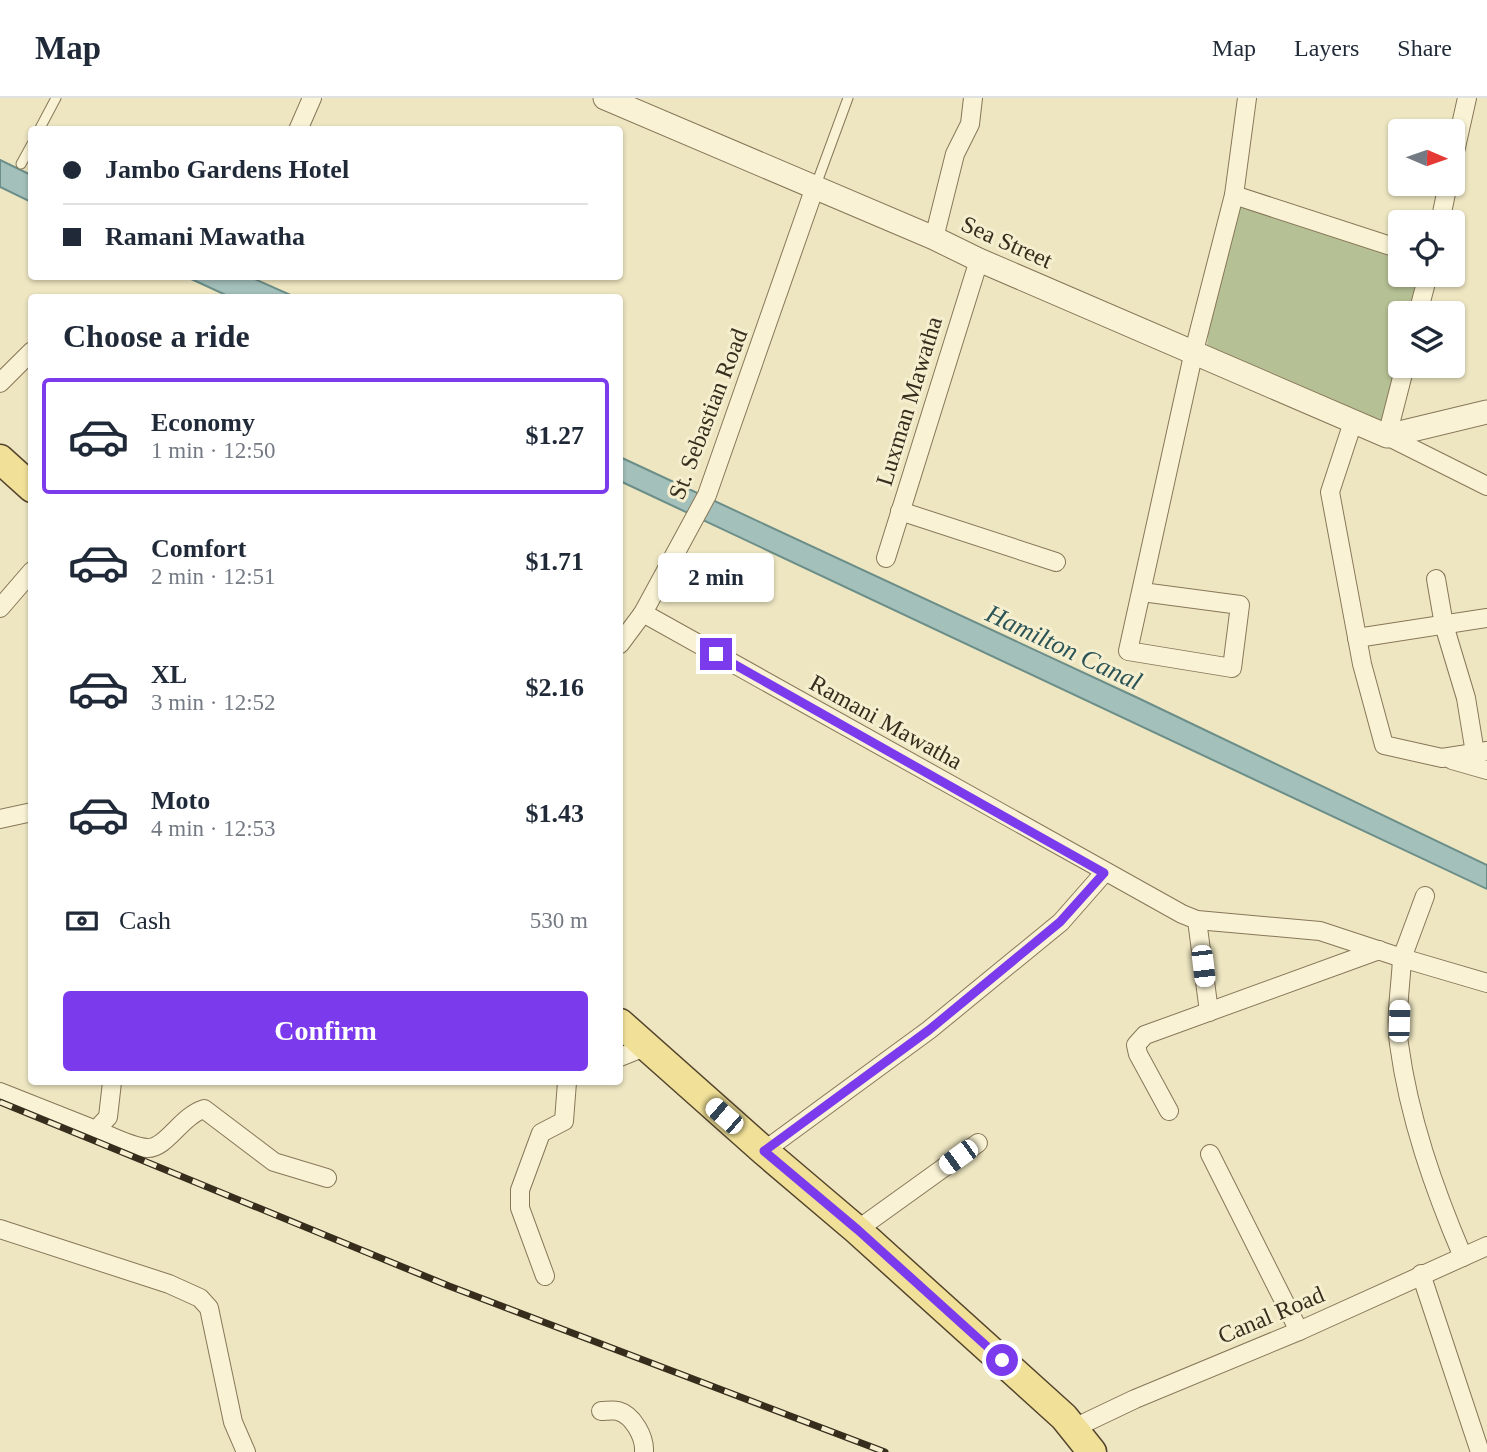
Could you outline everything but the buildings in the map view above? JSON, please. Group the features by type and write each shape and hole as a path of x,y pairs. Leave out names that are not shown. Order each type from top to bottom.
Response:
{"main road":[{"path":"0,459 28,484"},
{"path":"623,1026 858,1230 1082,1441"}],"street":[{"path":"300,126 312,98"},
{"name":"Sea Street","path":"605,98 1387,436"},
{"path":"934,238 955,154 970,124 973,98"},
{"path":"1142,592 1240,605 1232,668 1128,651 1194,351 1234,195 1247,98"},
{"path":"1462,119 1467,98"},
{"name":"St. Sebastian Road","path":"623,640 643,613 707,495 816,187"},
{"path":"1234,195 1388,245"},
{"name":"Luxman Mawatha","path":"886,558 979,260"},
{"path":"0,383 28,355"},
{"path":"1387,436 1402,378"},
{"path":"1387,436 1487,412"},
{"path":"1353,422 1330,492 1357,638 1384,745 1487,770"},
{"path":"1387,436 1487,486"},
{"path":"900,511 1056,562"},
{"path":"0,608 28,575"},
{"path":"1436,579 1444,625 1481,752 1442,758"},
{"name":"Ramani Mawatha","path":"643,613 1104,873 1182,914 1198,920 1320,931 1487,983"},
{"path":"1357,638 1487,618"},
{"path":"0,819 28,813"},
{"path":"764,1151 929,1030 1060,922 1104,873"},
{"path":"1425,896 1402,958 1399,1042 1414,1117 1438,1199 1463,1257"},
{"path":"1198,920 1209,1012"},
{"path":"1169,1111 1138,1054 1136,1045 1145,1035 1379,950"},
{"path":"623,1056 645,1047"},
{"path":"96,1130 108,1116 112,1085"},
{"path":"545,1276 520,1208 520,1190 541,1133 564,1121 567,1085"},
{"path":"0,1091 145,1148 158,1147 192,1112 204,1109 274,1162 327,1178"},
{"path":"858,1230 978,1143"},
{"path":"1210,1154 1298,1331"},
{"path":"0,1229 169,1284 200,1298 209,1308 233,1422 246,1452"},
{"name":"Canal Road","path":"1082,1441 1135,1399 1298,1331 1487,1245"},
{"path":"1422,1274 1480,1452"},
{"path":"601,1411 617,1411 627,1415 639,1432 644,1452"},
{"path":"1082,1441 1090,1437 1106,1452"}],"lane":[{"path":"41,126 57,98"},
{"path":"816,187 848,98"},
{"path":"21,164 28,151"}],"green space":[{"path":"1241,201 1388,248 1388,287 1418,287 1414,301 1388,301 1388,378 1394,378 1383,421 1207,345 1208,337 1205,332"}],"water":[{"path":"0,160 28,174 28,201 0,187"},
{"path":"193,280 257,280 288,294 224,294"},
{"path":"623,458 1138,698 1487,865 1487,889 623,482"}],"railway":[{"path":"0,1102 449,1286 885,1452"}],"route":[{"path":"716,654 1104,873 1060,922 929,1030 764,1151 858,1230 1002,1360"}],"water label":[{"name":"Hamilton Canal","path":"1064,647"}]}
